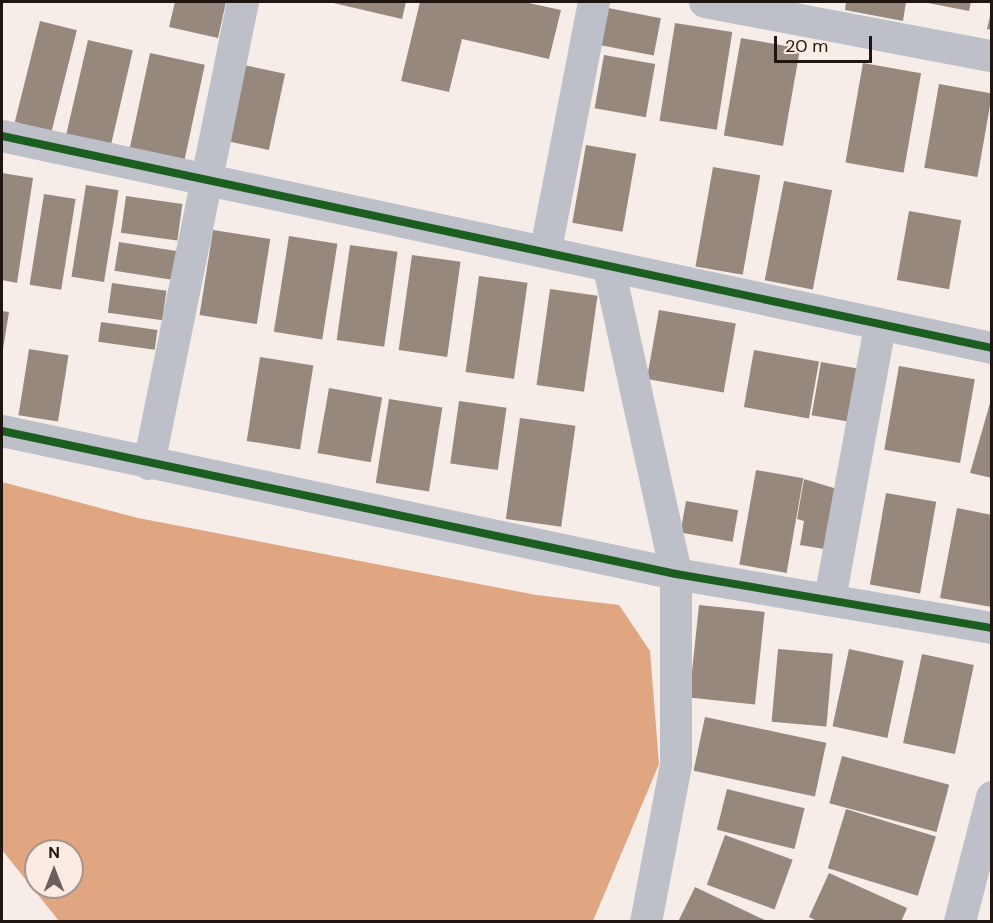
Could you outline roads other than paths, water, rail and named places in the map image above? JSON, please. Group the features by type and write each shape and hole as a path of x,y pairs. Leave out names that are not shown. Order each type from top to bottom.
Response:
{"street":[{"path":"149,464 243,2"},
{"path":"546,249 594,2"},
{"path":"705,2 992,56"},
{"path":"2,136 206,184 546,249 609,268 992,348"},
{"path":"609,268 676,574 676,765 646,921"},
{"path":"830,599 880,326"},
{"path":"2,431 676,574 992,628"},
{"path":"960,921 992,797"}]}
